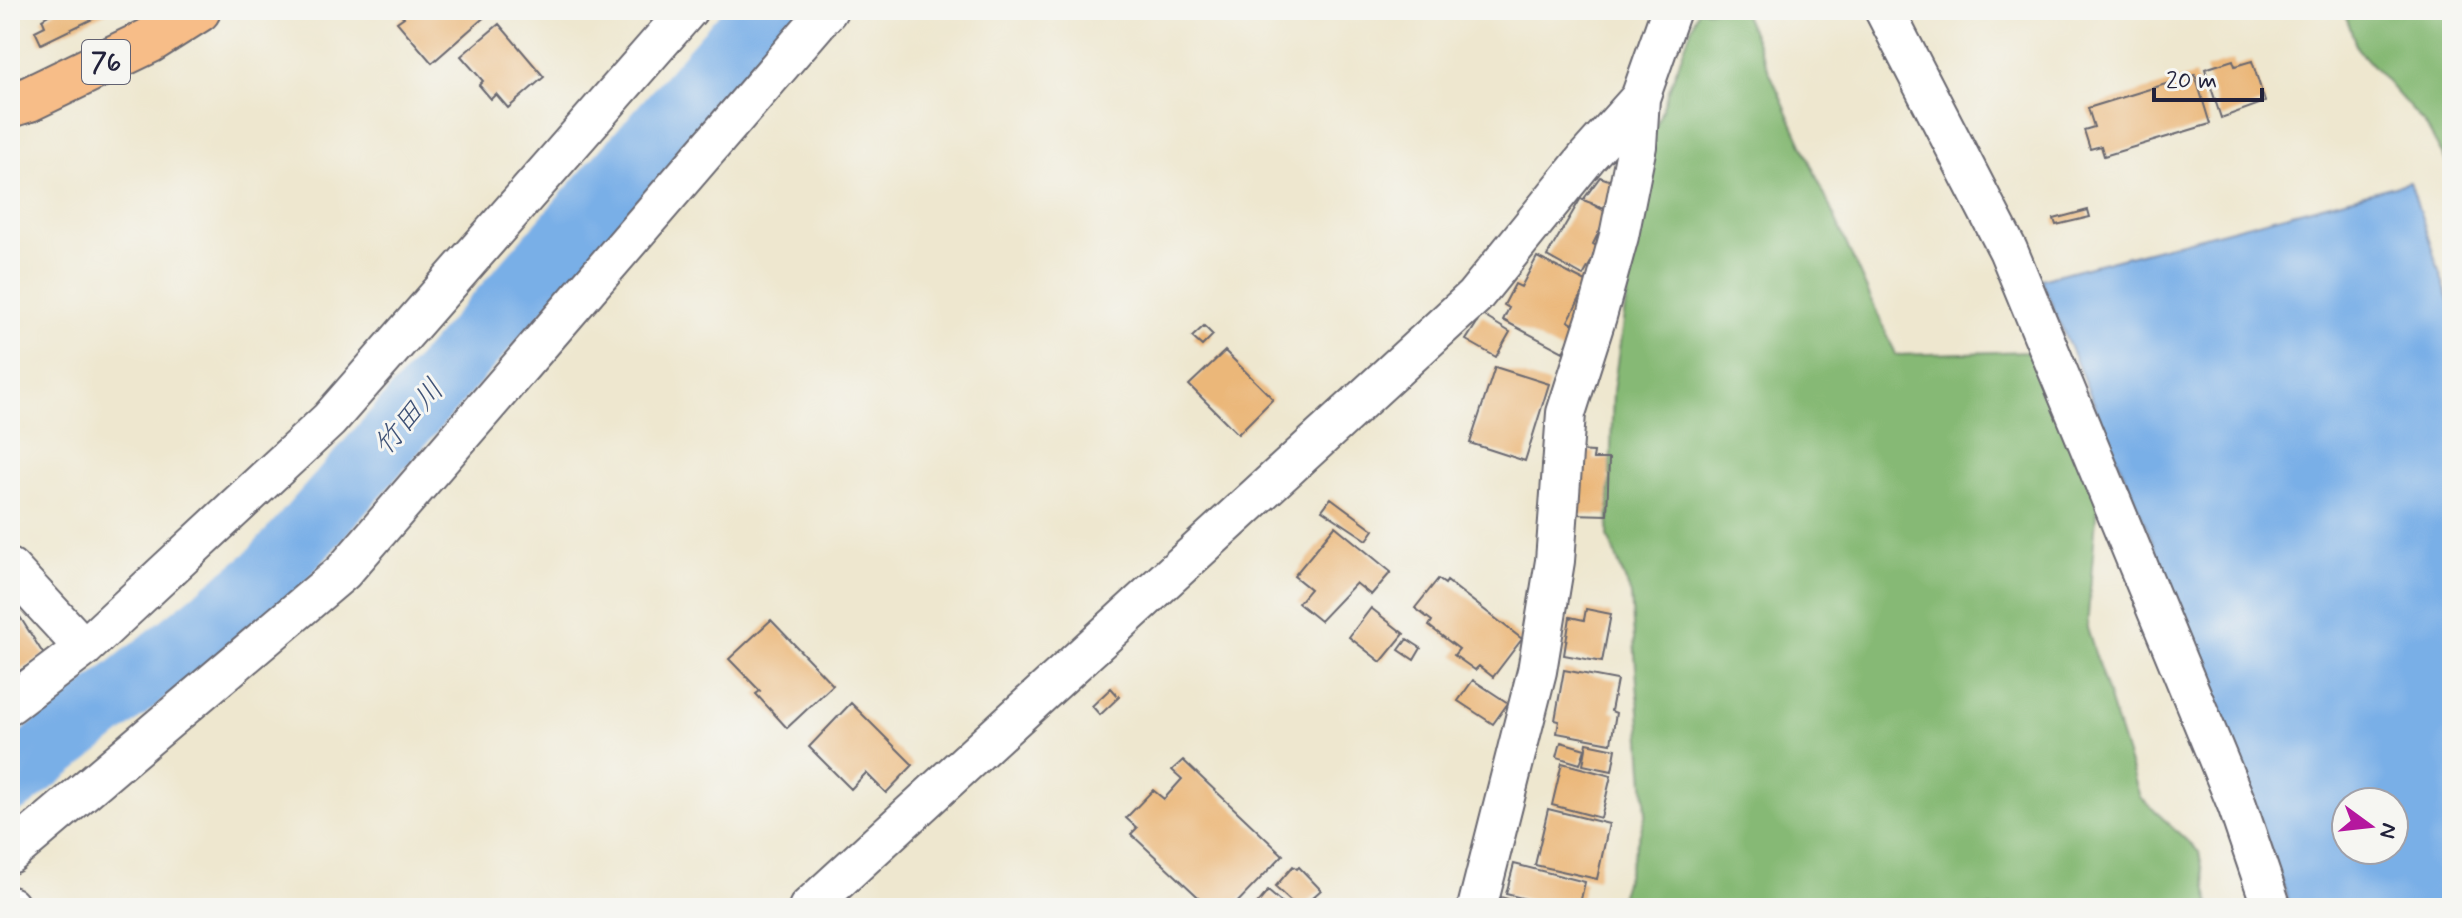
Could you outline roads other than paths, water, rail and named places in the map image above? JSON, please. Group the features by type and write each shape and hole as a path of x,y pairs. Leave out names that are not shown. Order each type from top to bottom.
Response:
{"main road":[{"name":"76","path":"10,105 29,99 149,41 198,10"}],"street":[{"path":"10,704 84,648 329,420 688,10"},
{"path":"10,854 343,572 828,10"},
{"path":"1477,908 1537,671 1555,561 1566,413 1619,236 1637,146 1640,98 1671,10"},
{"path":"1884,10 2008,250 2237,805 2272,908"},
{"path":"808,908 1474,297 1588,156 1640,98"},
{"path":"10,568 84,648"}],"water":[{"path":"2410,182 2452,310 2452,908 2291,908 2208,672 2041,279"}],"waterway":[{"name":"竹田川","path":"10,781 267,577 765,10"}]}
